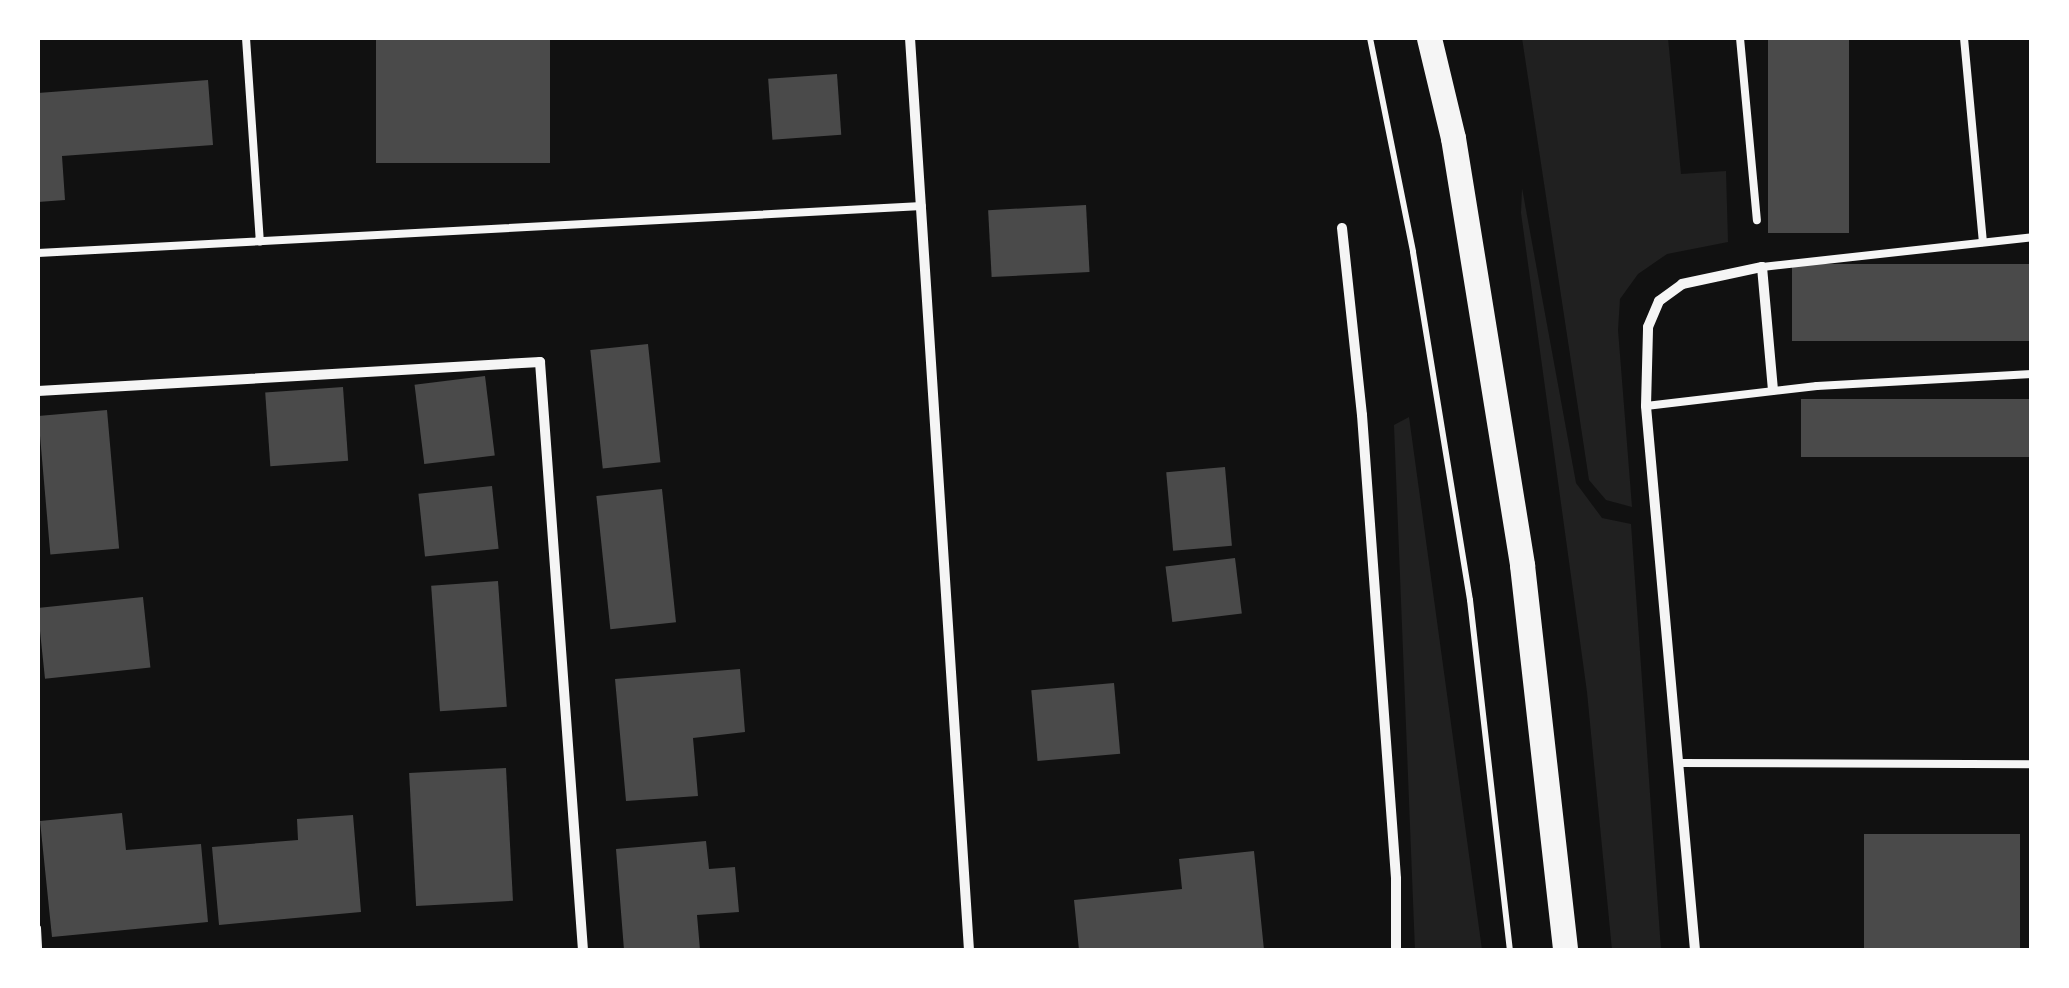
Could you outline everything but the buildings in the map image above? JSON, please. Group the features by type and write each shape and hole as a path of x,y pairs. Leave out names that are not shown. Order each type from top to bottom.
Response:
{"main road":[{"path":"1429,38 1453,138 1522,565 1565,950"}],"street":[{"path":"910,38 968,950"},
{"path":"1342,228 1364,434 1396,879 1396,950"},
{"path":"1695,950 1646,406 1648,328 1659,301 1682,284 1762,268 1773,390"},
{"path":"38,391 540,362 582,950"}],"lane":[{"path":"246,38 260,242"},
{"path":"1740,38 1757,220"},
{"path":"1964,38 1983,242"},
{"path":"38,253 922,206"},
{"path":"1762,268 2032,237"},
{"path":"1646,406 1773,390 2032,374"},
{"path":"1678,763 2032,764"}],"path":[{"path":"1370,38 1413,252 1470,600 1510,950"},
{"path":"38,928 39,950"}],"shaded area":[{"path":"1522,38 1668,38 1681,174 1726,171 1728,242 1667,254 1638,274 1620,299 1618,330 1632,507 1606,500 1589,480"},
{"path":"1522,188 1576,483 1602,518 1631,524 1661,950 1612,950 1587,692 1521,213"},
{"path":"1409,417 1482,950 1415,950 1394,425"}]}
